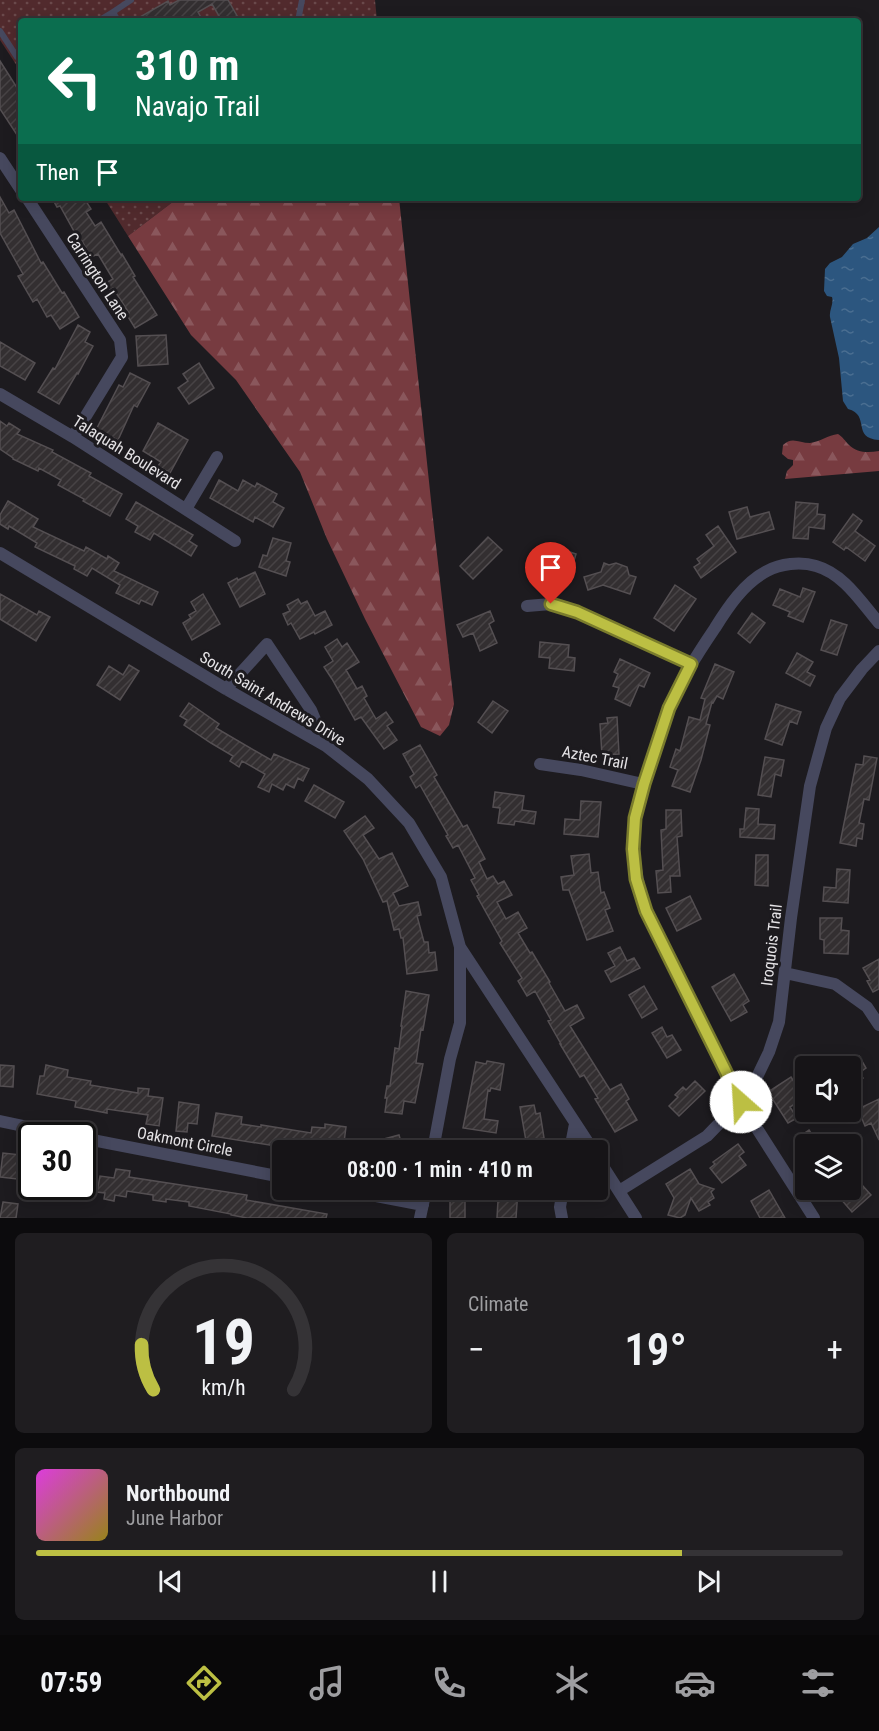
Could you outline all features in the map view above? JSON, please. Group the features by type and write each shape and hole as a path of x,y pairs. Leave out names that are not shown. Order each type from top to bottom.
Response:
{"street":[{"path":"0,158 18,185"},
{"name":"Carrington Lane","path":"29,201 120,340 122,357 73,437"},
{"name":"Talaquah Boulevard","path":"0,394 73,437 235,541"},
{"path":"186,509 217,458"},
{"name":"South Saint Andrews Drive","path":"0,553 226,689 326,746 368,779 409,823 441,877 460,947 585,1140"},
{"path":"814,1218 741,1102 646,911 636,879 633,849 635,818 669,708 691,664 732,603 755,579 779,566 800,563 816,566 839,577 879,623"},
{"path":"527,606 551,604 565,607 691,664"},
{"path":"226,689 267,644 311,711 326,746"},
{"name":"Iroquois Trail","path":"619,1191 707,1136 741,1102 756,1079 769,1052 779,1022 802,837 815,766 826,728 840,698 879,651"},
{"name":"Aztec Trail","path":"540,764 581,770 644,784"},
{"path":"435,1140 450,1059 460,1023 460,947"},
{"path":"785,973 835,984 867,1007 879,1025"},
{"path":"0,1121 18,1125"},
{"path":"572,1140 575,1124"},
{"name":"Oakmont Circle","path":"96,1141 272,1175"},
{"path":"608,1174 636,1218"},
{"path":"397,1200 423,1205"},
{"path":"420,1218 424,1200"},
{"path":"561,1200 562,1218"}],"lane":[{"path":"103,18 131,0"},
{"path":"299,18 302,0"},
{"path":"113,12 116,18"},
{"path":"0,31 18,58"}],"shaded area":[{"path":"0,0 375,0 377,18 18,18 18,67 0,40"},
{"path":"106,201 174,201 128,236"}],"green space":[{"path":"174,201 399,201 454,704 449,725 440,736 421,727 327,539 300,472 236,380 191,335 128,236"},
{"path":"838,434 856,450 879,451 879,471 785,479 787,471 793,465 793,460 782,454 783,445 786,442 793,440 810,443"}],"water":[{"path":"879,227 879,440 866,435 859,416 848,409 843,401 839,358 830,317 832,297 827,296 824,291 825,269 830,263 842,257 853,244 867,238"}],"building":[{"path":"179,0 228,0 238,18 220,18 212,4 198,12 201,18 138,18 168,1 170,5"},
{"path":"0,61 18,89 18,136 0,109"},
{"path":"0,197 9,213 14,210 41,263 43,262 79,317 60,329 51,315 47,317 37,299 33,302 18,276 23,274 0,233"},
{"path":"54,201 86,201 91,209 86,212 95,226 101,222 157,315 135,328 127,315 129,313 113,288 110,290 106,283 113,279 98,254 91,257 60,206 57,207"},
{"path":"78,325 90,332 85,342 93,346 59,404 38,392 53,368 55,369"},
{"path":"166,335 168,364 138,366 136,336"},
{"path":"0,342 35,363 25,380 0,366"},
{"path":"199,363 214,388 189,404 178,388 188,381 183,374"},
{"path":"130,373 150,383 137,407 134,405 118,440 96,430 119,385 123,387"},
{"path":"0,421 7,426 9,423 20,430 17,434 53,450 52,452 91,473 89,476 122,494 110,516 58,485 61,480 39,468 38,471 13,459 0,449"},
{"path":"158,423 188,440 170,473 158,466 161,462 143,451"},
{"path":"219,480 238,491 243,480 255,487 257,483 277,494 273,502 284,508 273,527 255,517 253,522 210,498"},
{"path":"8,501 38,519 33,527 84,551 86,547 119,563 114,571 158,592 152,605 141,600 139,604 116,593 120,585 92,568 87,576 74,569 75,566 35,547 37,543 9,526 8,529 0,524 0,515"},
{"path":"136,502 193,535 189,541 197,546 191,556 154,533 150,540 135,532 138,526 126,519"},
{"path":"796,502 818,504 817,514 825,515 824,529 809,527 808,539 793,538"},
{"path":"747,507 750,517 769,512 774,529 737,539 729,512"},
{"path":"853,514 862,521 855,531 875,546 865,561 846,547 844,550 833,542"},
{"path":"718,526 736,552 701,578 694,567 700,563 697,559 714,546 706,535"},
{"path":"488,537 502,550 473,579 460,566"},
{"path":"273,538 291,543 286,561 290,562 286,576 259,567 263,555 267,556"},
{"path":"549,545 576,554 568,581 556,577 559,568 543,563"},
{"path":"604,563 609,565 616,563 627,567 629,575 636,577 630,594 603,585 588,590 584,577 601,572"},
{"path":"255,572 265,594 240,607 228,583"},
{"path":"675,585 696,599 674,631 654,618"},
{"path":"803,588 815,592 803,622 788,616 790,612 773,605 780,589 800,597"},
{"path":"0,594 37,615 39,611 50,617 36,641 0,619"},
{"path":"203,594 220,624 192,640 183,623 191,618 189,615 196,611 191,602"},
{"path":"298,599 301,604 307,601 315,616 325,611 332,625 300,639 291,623 288,625 283,614 290,611 287,605"},
{"path":"490,611 494,621 489,624 497,643 480,651 473,633 463,637 457,625"},
{"path":"752,613 765,623 750,643 738,633"},
{"path":"831,620 847,625 837,655 821,650"},
{"path":"337,639 342,647 347,643 359,662 346,670 357,689 362,686 367,696 364,698 376,719 386,712 393,722 387,726 397,740 384,749 361,717 355,720 324,667 333,661 325,647"},
{"path":"540,642 569,645 568,657 575,658 574,671 549,668 550,658 539,657"},
{"path":"797,653 813,662 807,672 815,676 810,686 786,673"},
{"path":"620,659 650,673 644,687 639,685 630,706 615,699 619,688 613,686 618,674 614,672"},
{"path":"715,664 734,672 723,699 717,696 712,702 706,724 710,725 690,792 672,786 678,770 670,767 676,749 680,751 689,717 700,720 705,699 701,698"},
{"path":"129,665 139,671 120,700 97,685 109,666 123,675"},
{"path":"493,701 508,711 492,733 478,722"},
{"path":"189,703 219,724 216,728 271,760 274,754 309,769 303,781 298,778 294,788 286,784 283,790 272,784 269,792 258,787 265,774 242,761 239,767 230,761 233,756 184,725 187,720 180,716"},
{"path":"776,704 801,712 797,724 790,721 782,745 765,739"},
{"path":"617,717 619,754 602,755 600,724 608,723 607,718"},
{"path":"420,745 437,775 434,777 463,827 467,825 485,859 479,862 487,879 493,876 498,884 504,881 512,895 497,902 506,919 518,912 527,928 518,933 530,953 532,952 565,1011 577,1005 584,1018 570,1026 610,1090 621,1084 629,1099 626,1101 637,1120 615,1132 595,1099 598,1098 584,1075 580,1077 560,1044 548,1021 551,1020 535,991 527,996 518,981 522,978 500,943 502,941 477,896 479,895 471,880 475,878 458,845 453,848 420,785 416,788 410,777 414,774 403,754"},
{"path":"864,756 877,758 869,800 864,799 859,823 864,824 862,839 857,838 856,846 840,843 856,764 863,765"},
{"path":"765,757 784,760 781,776 775,774 771,797 758,795"},
{"path":"314,785 344,802 335,818 305,801"},
{"path":"495,792 524,796 522,810 536,812 534,824 515,821 514,825 498,823 500,808 493,807"},
{"path":"581,801 601,802 598,837 564,834 565,819 580,820"},
{"path":"746,808 759,809 758,824 775,825 774,839 740,837 740,829 744,829"},
{"path":"666,810 681,810 682,836 677,837 680,876 670,876 671,892 658,893 656,871 663,870 661,830 666,829"},
{"path":"365,816 374,828 363,835 379,859 392,853 408,886 393,893 399,906 418,902 421,915 417,916 424,942 428,942 429,953 435,952 437,970 407,974 403,938 401,938 399,929 394,930 387,901 383,902 363,859 344,831"},
{"path":"589,854 591,873 598,872 601,893 604,892 610,908 605,910 613,931 587,940 569,890 563,890 561,877 574,875 571,856"},
{"path":"756,855 768,855 768,886 755,885"},
{"path":"837,869 850,870 848,903 823,901 824,887 836,888"},
{"path":"690,896 701,919 677,931 666,908"},
{"path":"820,918 842,918 841,930 849,931 848,954 824,953 824,940 820,939"},
{"path":"620,947 627,961 634,958 640,968 611,982 605,971 615,966 608,953"},
{"path":"879,959 879,989 873,992 867,981 870,980 863,968"},
{"path":"734,974 749,1001 743,1005 747,1012 731,1021 712,987"},
{"path":"644,986 657,1009 642,1018 629,995"},
{"path":"406,991 429,995 416,1063 423,1064 415,1103 404,1101 402,1114 385,1112 387,1098 385,1098 387,1086 390,1086 395,1048 399,1049"},
{"path":"662,1027 667,1037 672,1035 681,1050 667,1058 652,1033"},
{"path":"861,1059 866,1068 861,1072"},
{"path":"487,1061 504,1064 500,1090 491,1088 490,1091 488,1090 484,1119 498,1121 496,1133 463,1128 476,1062 486,1064"},
{"path":"0,1065 14,1066 13,1087 0,1086"},
{"path":"46,1065 68,1070 67,1077 91,1081 90,1085 138,1093 138,1088 149,1089 148,1096 163,1098 159,1126 146,1124 148,1115 107,1109 107,1113 75,1107 76,1101 37,1094 40,1076 44,1076"},
{"path":"791,1077 795,1083 795,1104 790,1107 795,1119 788,1123 768,1092"},
{"path":"695,1081 705,1091 679,1116 669,1106 678,1097 675,1095 683,1087 686,1090"},
{"path":"879,1099 879,1140 871,1123 865,1126 861,1116 861,1108"},
{"path":"179,1102 199,1105 197,1124 188,1123 187,1132 176,1131"},
{"path":"534,1105 536,1114 540,1113 544,1138 526,1140 520,1107"},
{"path":"216,1113 242,1117 241,1124 311,1133 312,1127 325,1128 325,1124 346,1127 344,1140 272,1140 272,1145 212,1136"},
{"path":"399,1135 400,1140 380,1140"},
{"path":"738,1144 744,1152 739,1156 746,1165 722,1183 710,1168 715,1164 713,1162"},
{"path":"3,1153 18,1155 18,1179 0,1177"},
{"path":"116,1169 130,1171 129,1177 247,1195 246,1200 327,1214 326,1218 247,1218 189,1206 189,1202 153,1200 153,1195 127,1191 126,1197 115,1195 114,1201 104,1199 105,1193 97,1192 100,1176 114,1178"},
{"path":"690,1169 699,1184 714,1189 711,1192 714,1198 708,1202 710,1205 699,1211 691,1198 685,1215 680,1218 668,1215 674,1198 666,1184"},
{"path":"861,1186 871,1195 852,1212 842,1200 861,1200"},
{"path":"769,1190 785,1218 760,1218 751,1201"},
{"path":"450,1200 465,1201 465,1218 450,1218"},
{"path":"498,1200 517,1200 516,1218 497,1218"},
{"path":"3,1202 18,1204 16,1218 0,1218"}],"route":[{"path":"551,604 577,612 691,664 669,708 635,818 633,849 636,879 646,911 741,1102"}]}
